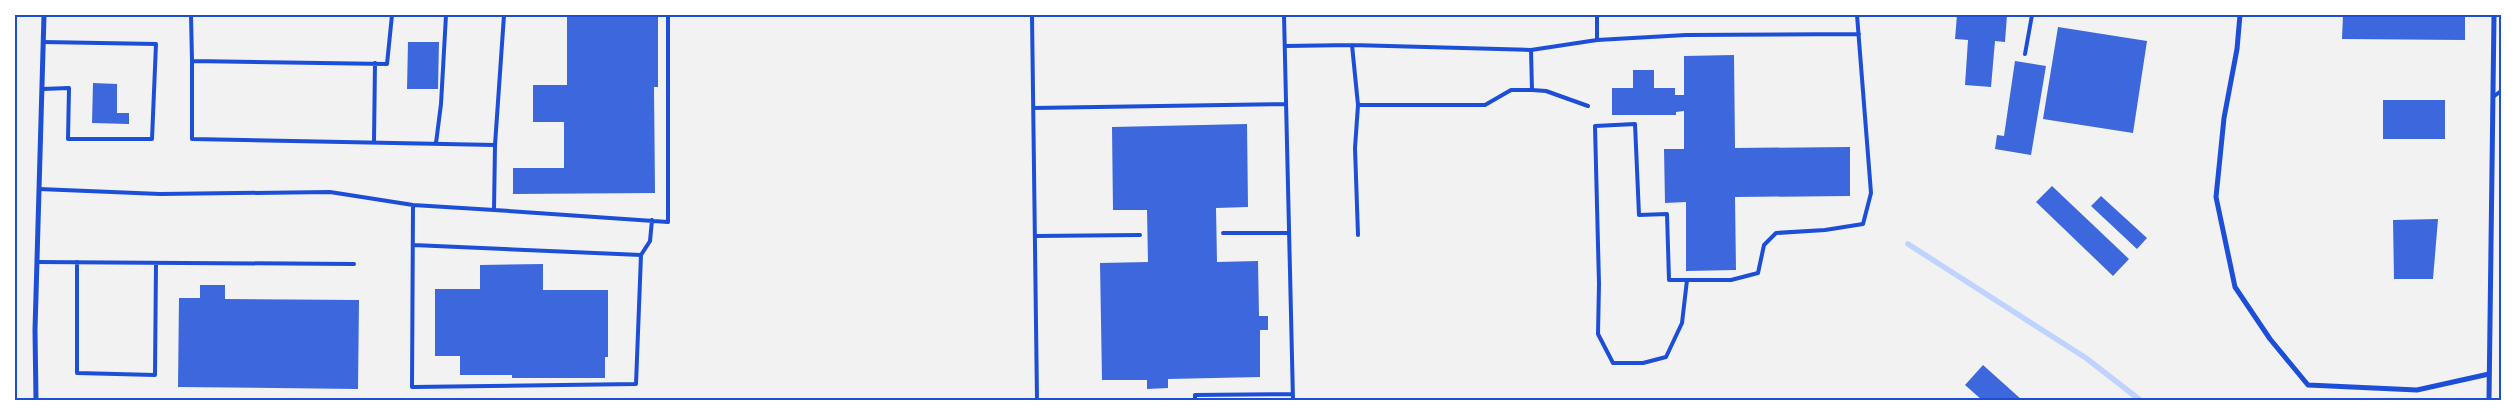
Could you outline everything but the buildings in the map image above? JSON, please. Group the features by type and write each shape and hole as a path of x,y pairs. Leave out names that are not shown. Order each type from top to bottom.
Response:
{"street":[{"path":"36,400 37,262 44,15"},
{"path":"2240,15 2237,49 2224,118 2216,197 2236,288 2270,339 2308,385 2417,390 2489,374"},
{"path":"2489,400 2494,15"}],"lane":[{"path":"191,15 192,138 495,145"},
{"path":"192,61 388,64 392,15"},
{"path":"436,143 441,104 446,15"},
{"path":"494,210 495,145 504,15"},
{"path":"39,189 160,194 330,192 413,204 668,222 668,15"},
{"path":"1032,15 1037,400"},
{"path":"1284,15 1293,400"},
{"path":"1597,15 1597,40"},
{"path":"1687,280 1682,323 1666,357 1644,363 1613,363 1598,334 1599,284 1595,126 1635,124 1639,215 1667,214 1669,280 1687,280 1731,280 1758,273 1764,245 1776,233 1825,230 1863,224 1871,193 1857,15"},
{"path":"2025,54 2032,15"},
{"path":"1285,46 1352,45 1531,50 1597,40 1686,35 1859,34"},
{"path":"42,89 69,88 68,139 152,138 156,44 44,42"},
{"path":"1352,45 1358,104 1355,148 1358,235"},
{"path":"1531,50 1532,90"},
{"path":"374,63 374,142"},
{"path":"1358,104 1485,105 1510,90 1546,90 1588,106"},
{"path":"2493,97 2501,90"},
{"path":"1033,108 1285,104"},
{"path":"413,204 412,387 636,384 641,255 650,241 652,220"},
{"path":"1224,233 1288,233"},
{"path":"1035,236 1140,235"},
{"path":"412,245 641,255"},
{"path":"37,262 354,264"},
{"path":"78,262 77,373 155,375 156,263"},
{"path":"1195,400 1195,395 1292,394"}],"waterway":[{"path":"1908,244 2086,358 2140,400"}]}
